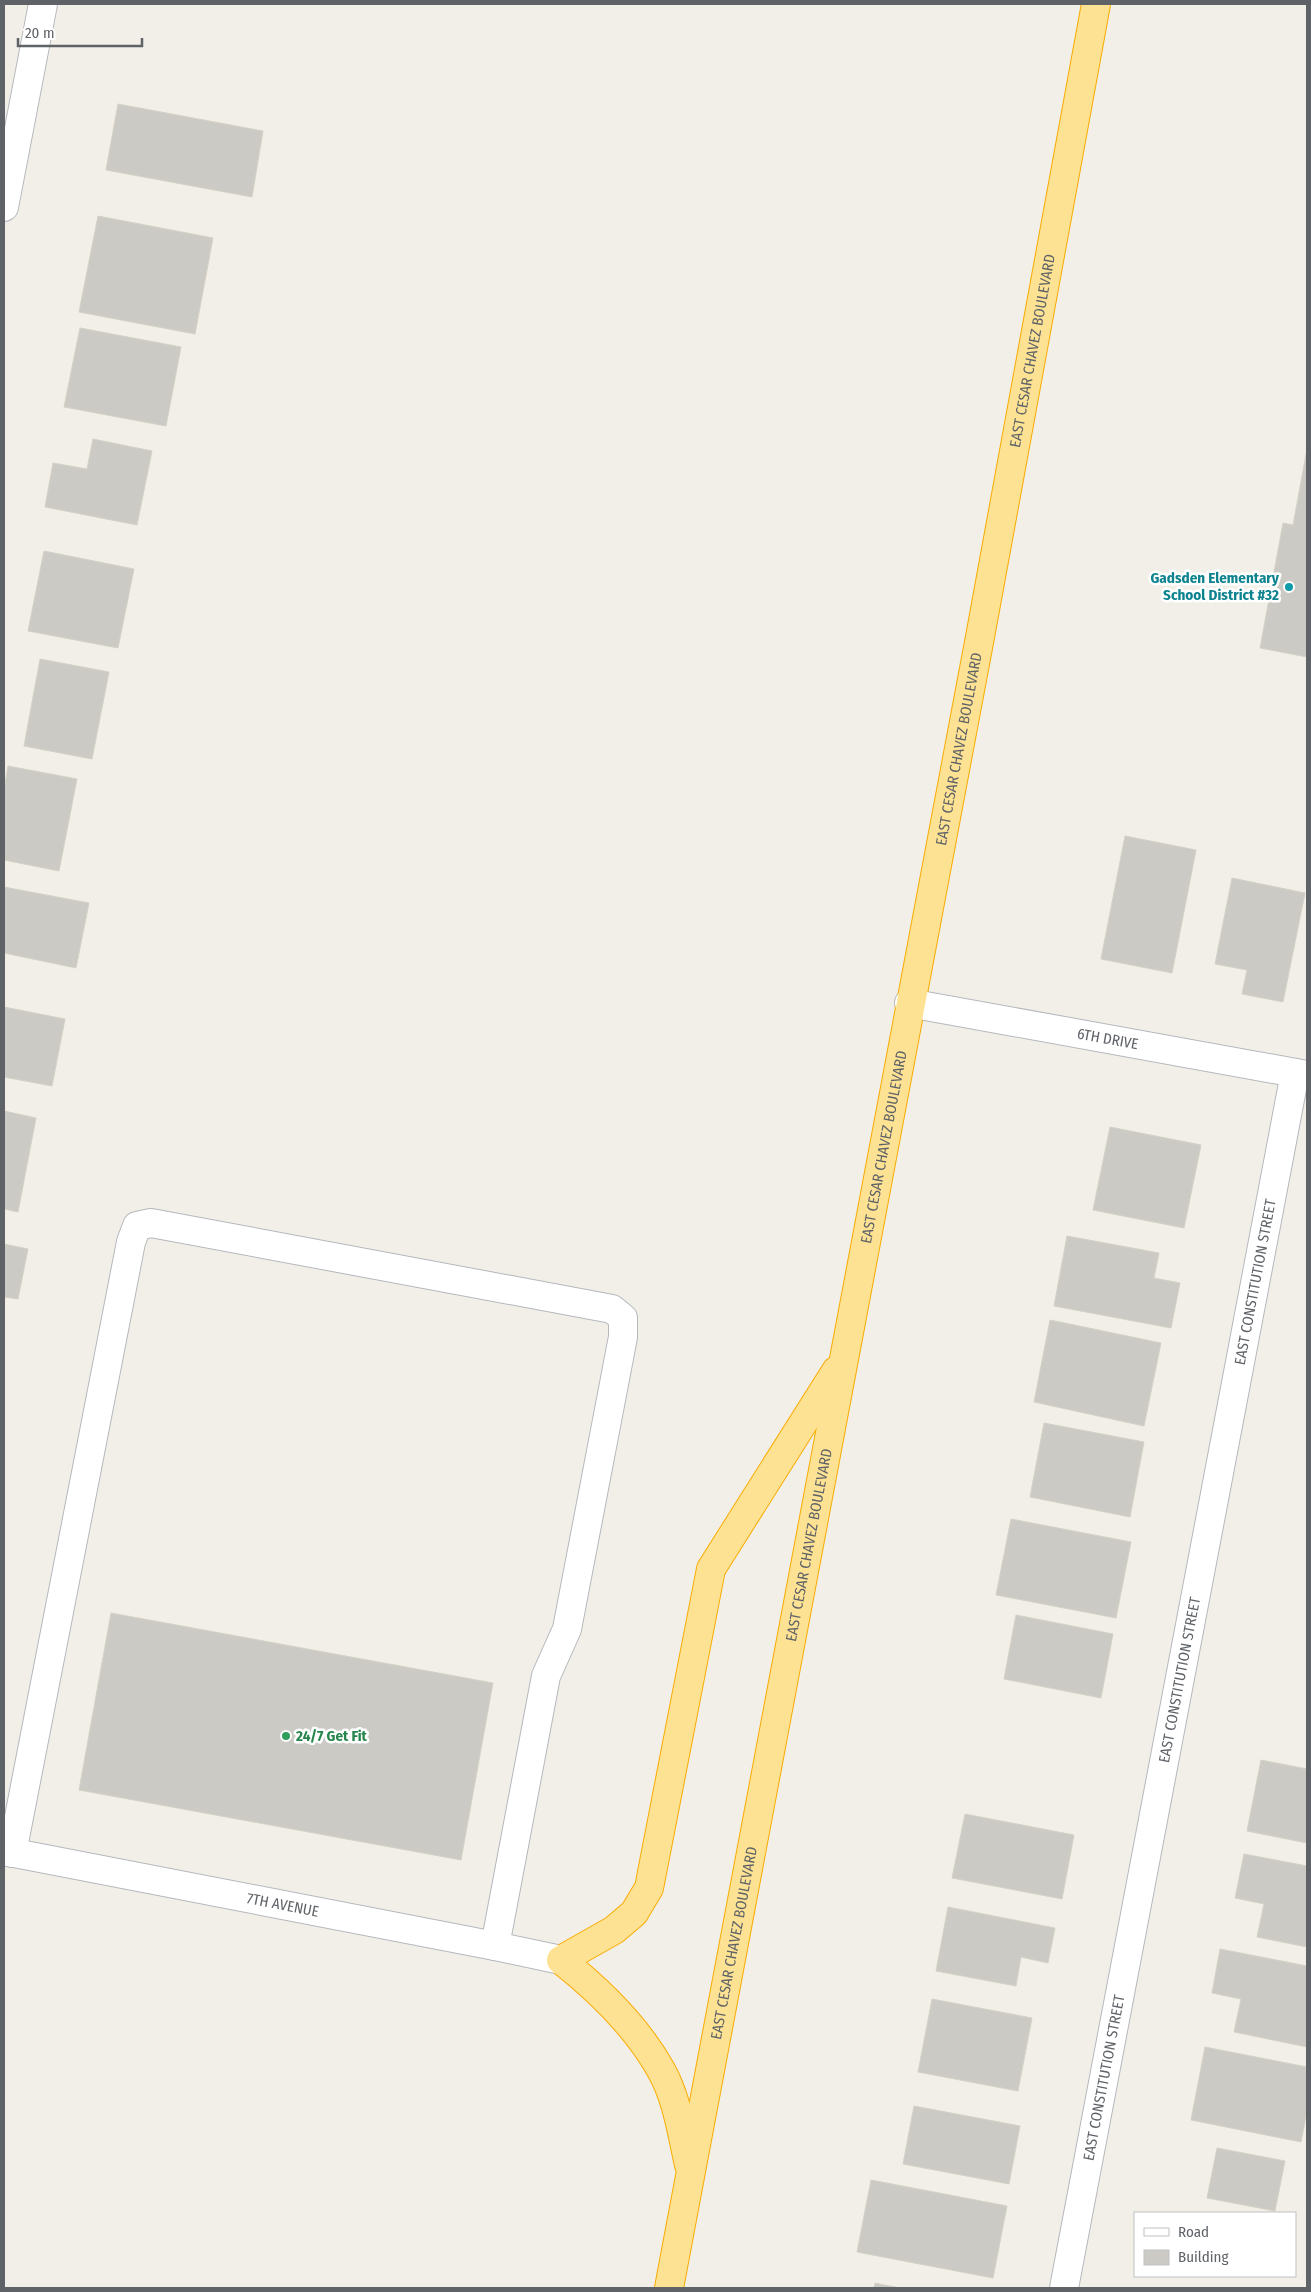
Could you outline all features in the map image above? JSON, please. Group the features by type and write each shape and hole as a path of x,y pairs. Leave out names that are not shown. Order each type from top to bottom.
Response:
{"highway":[{"name":"EAST CESAR CHAVEZ BOULEVARD","path":"669,2288 978,646 1096,4"},
{"path":"691,2177 678,2114 662,2070 605,1998 587,1980 561,1960 614,1930 628,1919 634,1913 649,1888 711,1569 843,1360"}],"street":[{"path":"4,207 43,4"},
{"name":"6TH DRIVE","path":"910,1003 1301,1074"},
{"name":"EAST CONSTITUTION STREET","path":"1064,2288 1301,1074"},
{"path":"8,1852 131,1242 138,1226 151,1223 612,1309 623,1318 621,1347 567,1628 546,1676 495,1946"},
{"name":"7TH AVENUE","path":"8,1852 561,1960"}],"building":[{"path":"118,104 263,131 252,197 106,170"},
{"path":"98,216 213,238 195,334 79,312"},
{"path":"80,328 181,347 166,426 64,407"},
{"path":"93,439 152,451 137,525 45,507 53,463 87,469"},
{"name":"Gadsden Elementary School District #32","path":"1307,449 1307,657 1260,648 1283,523 1293,525"},
{"path":"44,551 134,569 118,648 28,631"},
{"path":"40,659 109,672 92,759 24,746"},
{"path":"8,766 77,779 59,871 4,860 4,790"},
{"path":"1125,836 1196,850 1172,973 1101,959"},
{"path":"1232,878 1305,893 1283,1002 1242,994 1247,970 1215,964"},
{"path":"4,887 89,903 76,968 4,953"},
{"path":"4,1007 65,1019 52,1086 4,1077"},
{"path":"4,1111 36,1118 18,1212 4,1209"},
{"path":"1110,1127 1201,1145 1184,1228 1093,1210"},
{"path":"1067,1236 1159,1253 1154,1278 1180,1283 1171,1328 1054,1306"},
{"path":"4,1244 28,1249 18,1299 4,1297"},
{"path":"1050,1320 1161,1343 1144,1426 1034,1402"},
{"path":"1044,1423 1144,1442 1130,1517 1030,1497"},
{"path":"1011,1519 1131,1542 1116,1618 996,1595"},
{"name":"24/7 Get Fit","path":"111,1613 493,1683 461,1860 79,1790"},
{"path":"1016,1615 1113,1634 1101,1698 1004,1679"},
{"path":"1261,1760 1307,1769 1307,1843 1247,1831"},
{"path":"965,1814 1074,1835 1062,1899 952,1878"},
{"path":"1244,1854 1307,1866 1307,1947 1257,1937 1264,1904 1235,1898"},
{"path":"948,1907 1055,1928 1048,1963 1021,1957 1016,1986 936,1971"},
{"path":"1220,1949 1307,1966 1307,2047 1234,2032 1241,1999 1212,1993"},
{"path":"932,1999 1032,2018 1018,2091 918,2072"},
{"path":"1205,2047 1307,2067 1307,2111 1301,2142 1191,2120"},
{"path":"914,2106 1020,2126 1009,2184 903,2164"},
{"path":"1217,2148 1285,2161 1275,2211 1207,2198"},
{"path":"871,2180 1007,2206 993,2278 857,2252"},
{"path":"875,2283 900,2288 874,2288"}],"place":[{"name":"Gadsden Elementary School District #32","path":"1289,587"},
{"name":"24/7 Get Fit","path":"286,1736"}]}
